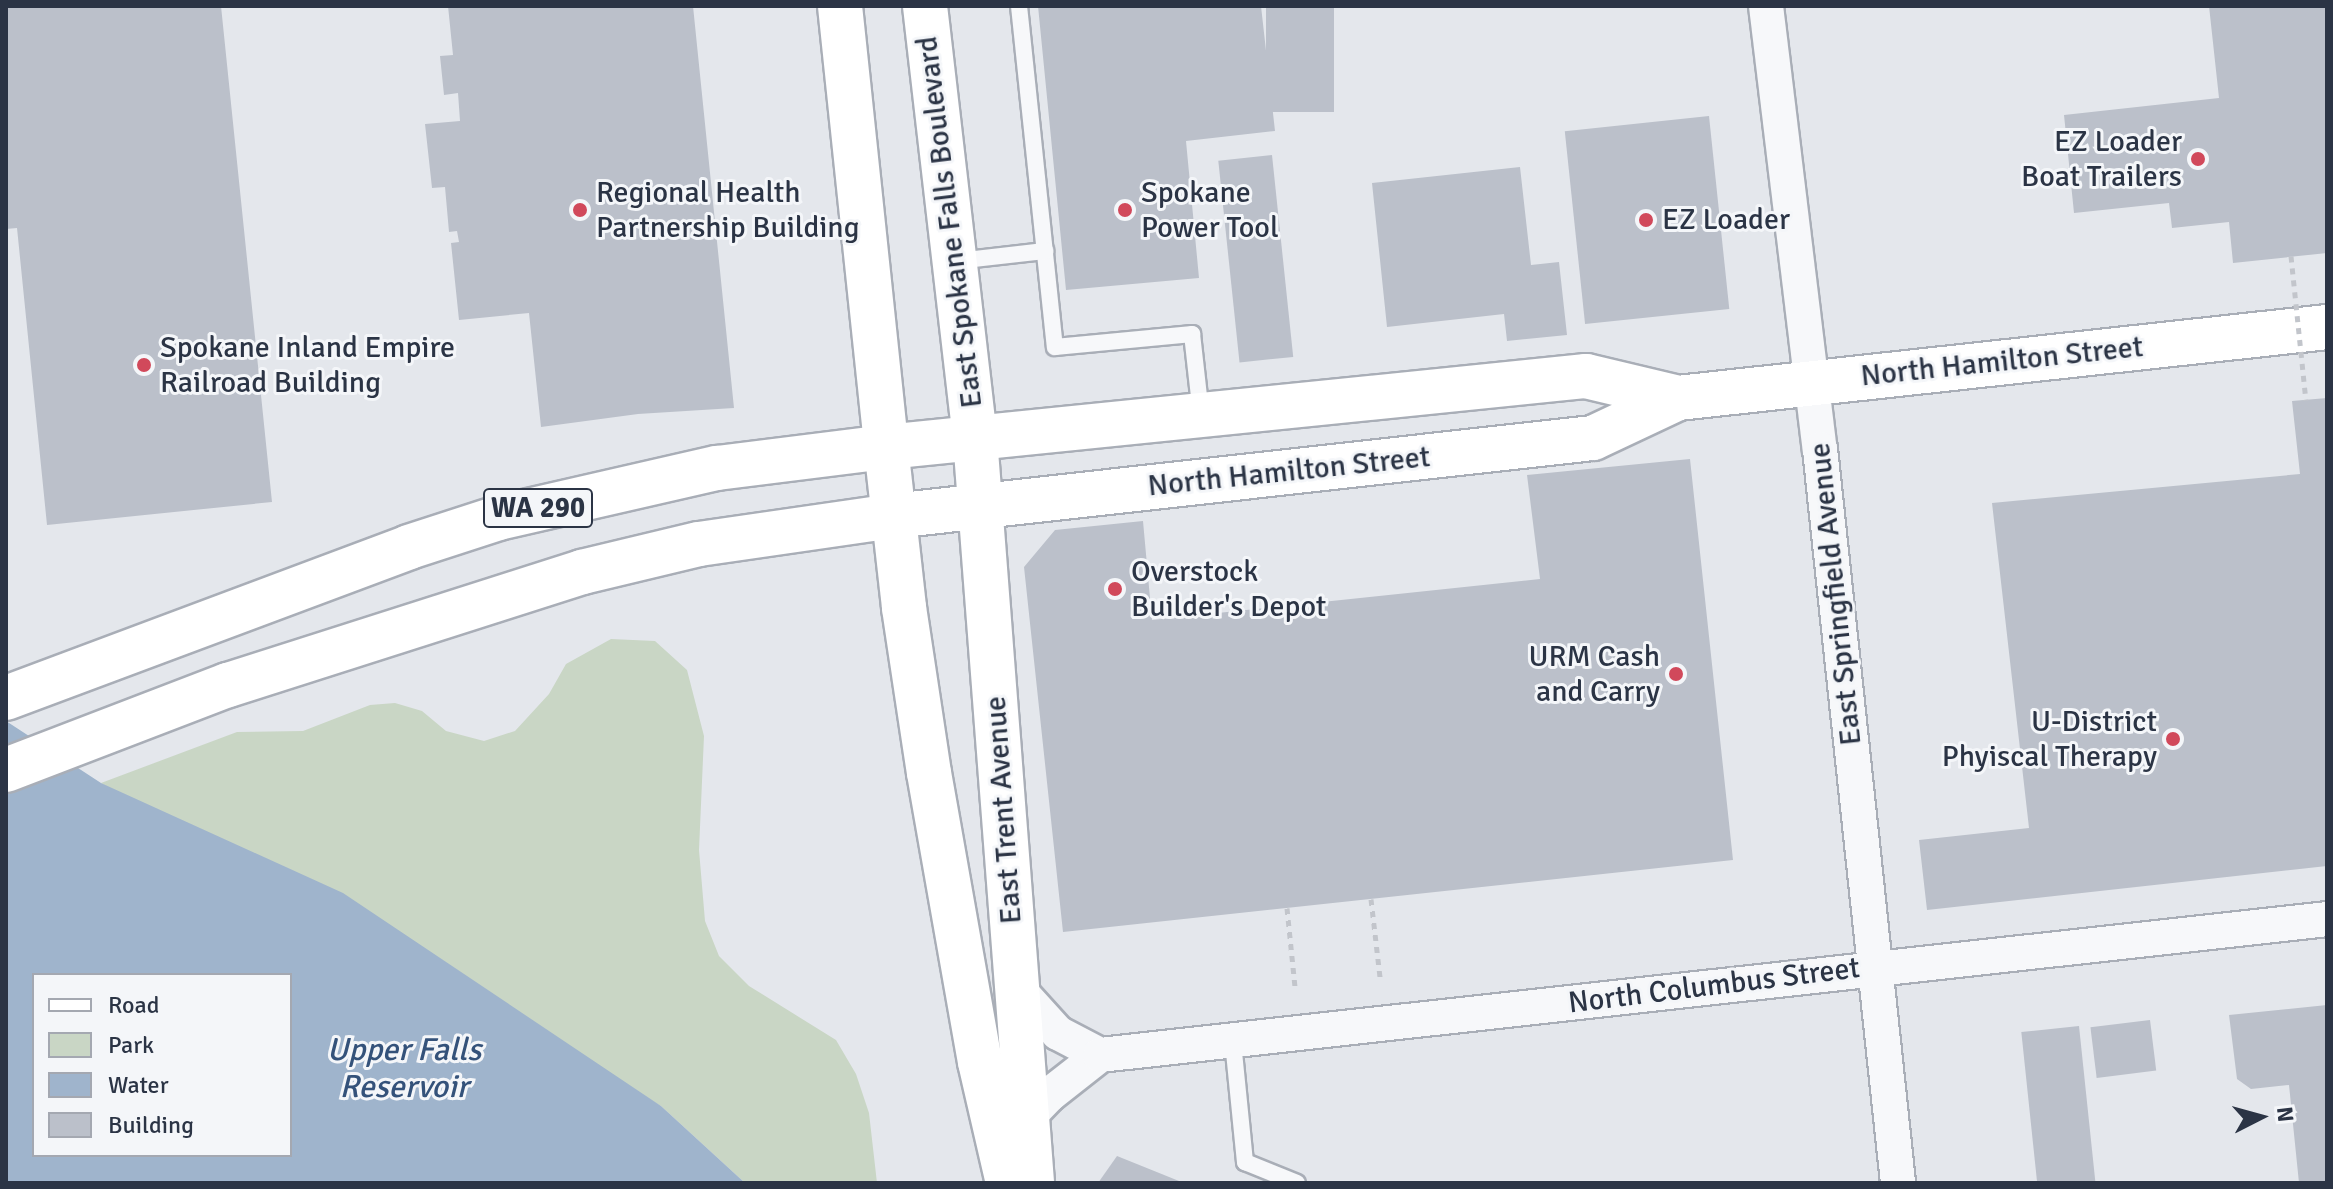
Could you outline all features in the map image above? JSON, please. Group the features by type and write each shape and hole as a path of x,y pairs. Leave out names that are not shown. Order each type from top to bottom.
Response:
{"main road":[{"path":"840,6 886,447"},
{"name":"East Spokane Falls Boulevard","path":"925,6 975,438"},
{"name":"North Hamilton Street","path":"893,516 1593,438 1678,398 2327,327"},
{"name":"North Hamilton Street","path":"886,447 1586,376 1678,398"},
{"name":"East Trent Avenue","path":"975,438 1032,1183"},
{"name":"East Trent Avenue","path":"886,447 931,788 980,1062 1008,1183"},
{"name":"WA 290","path":"6,698 204,623 498,518 717,468 886,447"},
{"name":"WA 290","path":"6,770 228,685 582,572 699,544 893,516"}],"street":[{"name":"East Springfield Avenue","path":"1766,6 1878,968 1898,1183"},
{"name":"North Columbus Street","path":"1100,1055 2327,919"},
{"path":"1017,988 1058,1033 1100,1055 1049,1095 1027,1118"}],"lane":[{"path":"1019,6 1055,347 1192,334 1202,415"},
{"path":"955,262 1045,251"},
{"path":"1233,1042 1245,1162 1297,1183"}],"path":[{"path":"2291,256 2306,400"},
{"path":"1371,899 1380,977"},
{"path":"1287,908 1295,987"}],"green space":[{"path":"611,639 655,641 687,670 704,736 699,850 705,921 719,956 749,986 836,1040 856,1074 869,1113 877,1183 745,1183 661,1106 101,783 237,732 303,731 370,705 395,703 422,711 446,731 484,741 515,731 549,694 566,664"}],"water":[{"name":"Upper Falls Reservoir","path":"6,721 101,783 343,893 661,1106 745,1183 6,1183"}],"building":[{"name":"Spokane Inland Empire Railroad Building","path":"6,6 221,6 272,502 47,525 17,228 6,229"},
{"name":"Regional Health Partnership Building","path":"448,6 693,6 734,408 638,414 541,427 529,313 459,320 451,243 459,242 457,231 449,232 445,187 432,188 425,124 460,121 458,93 444,95 440,56 453,55"},
{"name":"Spokane Power Tool","path":"1038,6 1261,6 1275,131 1186,141 1199,278 1066,290"},
{"path":"1266,6 1334,6 1334,112 1266,112"},
{"name":"EZ Loader Boat Trailers","path":"2209,6 2327,6 2327,253 2233,263 2229,222 2172,228 2169,203 2074,213 2064,115 2219,98"},
{"name":"EZ Loader","path":"1709,116 1729,309 1585,324 1565,131"},
{"path":"1272,155 1293,357 1240,363 1218,161"},
{"path":"1520,167 1531,265 1559,262 1567,335 1507,341 1504,314 1387,327 1372,183"},
{"name":"U-District Phyiscal Therapy","path":"2327,398 2327,866 1927,910 1919,840 2029,828 1992,503 2300,474 2292,401"},
{"path":"1690,459 1733,860 1063,932 1024,567 1055,530 1143,521 1152,620 1540,579 1527,475"},
{"path":"2327,1005 2327,1183 2299,1183 2289,1085 2251,1089 2237,1079 2229,1015"},
{"path":"2150,1020 2156,1071 2097,1078 2090,1027"},
{"path":"2079,1026 2096,1183 2037,1183 2021,1032"},
{"path":"1117,1156 1184,1183 1098,1183"}],"place":[{"name":"EZ Loader Boat Trailers","path":"2198,159"},
{"name":"Regional Health Partnership Building","path":"580,210"},
{"name":"Spokane Power Tool","path":"1125,210"},
{"name":"EZ Loader","path":"1646,220"},
{"name":"Spokane Inland Empire Railroad Building","path":"144,365"},
{"name":"Overstock Builder's Depot","path":"1115,589"},
{"name":"URM Cash and Carry","path":"1676,674"},
{"name":"U-District Phyiscal Therapy","path":"2173,739"}]}
